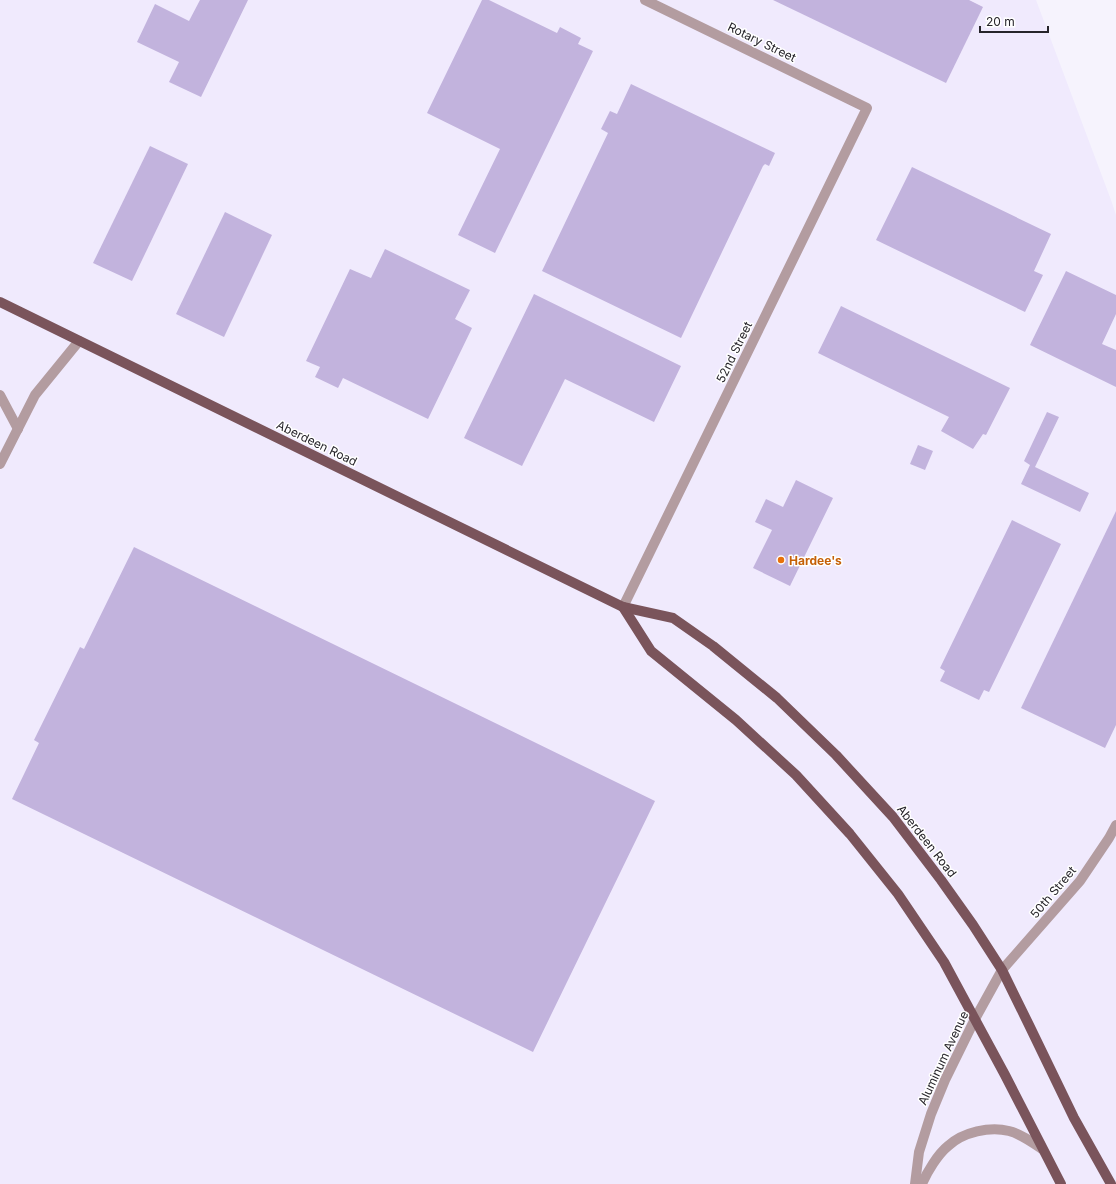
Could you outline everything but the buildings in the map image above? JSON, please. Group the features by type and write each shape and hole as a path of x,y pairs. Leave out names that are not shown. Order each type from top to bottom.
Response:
{"main road":[{"name":"Aberdeen Road","path":"0,302 623,607 673,618 740,667 808,727 893,817 968,919 1002,970 1074,1118 1110,1184"},
{"path":"623,607 651,651 736,720 801,780 850,834 893,888 944,962 1006,1075 1061,1184"}],"street":[{"name":"Rotary Street","path":"645,0 867,108"},
{"name":"52nd Street","path":"623,607 867,108"},
{"path":"0,464 35,394 80,341"},
{"path":"0,395 18,429"},
{"name":"50th Street","path":"1002,970 1080,881 1116,825"},
{"name":"Aluminum Avenue","path":"915,1184 919,1152 931,1114 945,1080 975,1019 1002,970"},
{"path":"922,1184 935,1162 948,1146 961,1137 976,1132 994,1129 1009,1131 1020,1135 1042,1149"}],"shaded area":[{"path":"0,0 1036,0 1116,215 1116,1184 0,1184"}],"place":[{"name":"Hardee's","path":"781,560"}]}
